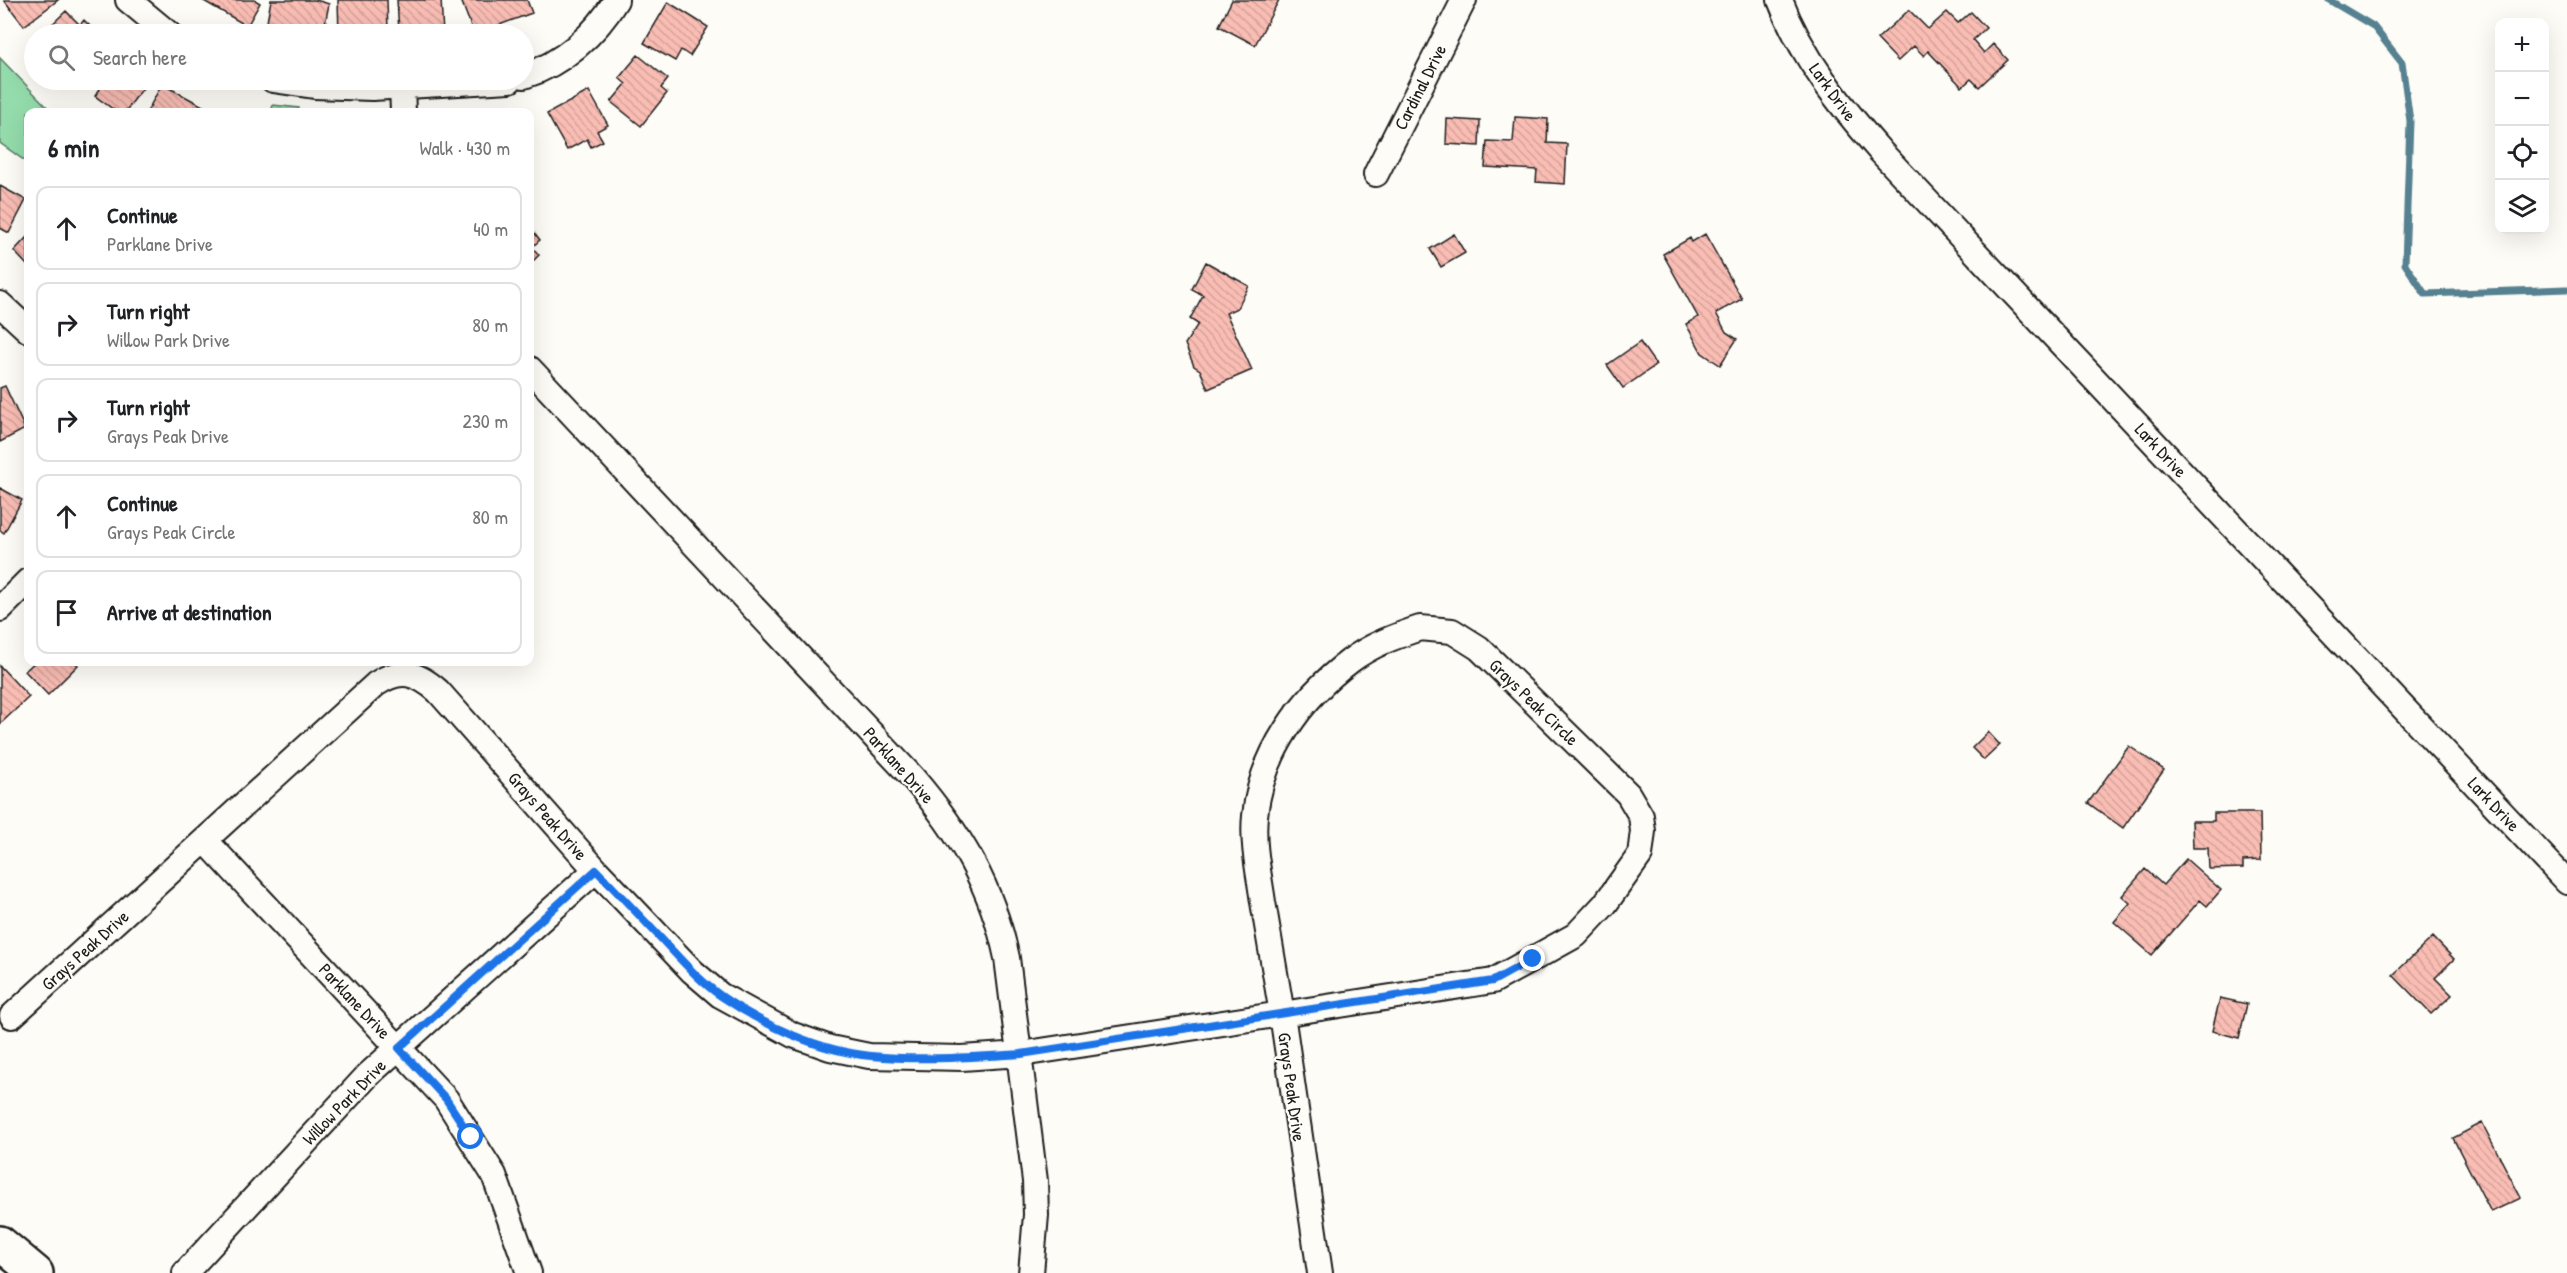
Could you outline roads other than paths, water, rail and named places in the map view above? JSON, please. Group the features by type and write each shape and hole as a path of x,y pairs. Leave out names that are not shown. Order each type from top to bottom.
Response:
{"main road":[{"path":"0,1243 36,1273"}],"street":[{"path":"128,0 157,24"},
{"path":"534,72 582,42 601,23 616,0"},
{"name":"Cardinal Drive","path":"1376,174 1464,0"},
{"name":"Lark Drive","path":"1780,0 1811,63 1881,152 2567,882"},
{"path":"402,90 403,108"},
{"path":"0,304 24,326"},
{"name":"Parklane Drive","path":"534,373 913,778 961,840 984,882 1000,922 1008,958 1035,1181 1036,1215 1031,1273"},
{"path":"0,609 24,585"},
{"name":"Grays Peak Circle","path":"1420,628 1452,631 1479,648 1628,794 1641,816 1643,831 1640,855 1605,904 1576,935 1493,981 1282,1014 1257,865 1254,818 1260,782 1281,735 1305,704 1351,660 1388,639 1420,628"},
{"name":"Grays Peak Drive","path":"12,1016 376,684 387,677 404,674 421,677 438,691 596,870 693,971 720,995 752,1015 793,1035 830,1048 869,1056 954,1058 1021,1054 1282,1014 1320,1273"},
{"name":"Parklane Drive","path":"205,840 446,1099 494,1175 529,1273"},
{"name":"Willow Park Drive","path":"185,1273 368,1075 596,870"}],"waterway":[{"path":"2329,0 2373,26 2402,63 2410,121 2405,264 2425,294 2567,289"}]}
